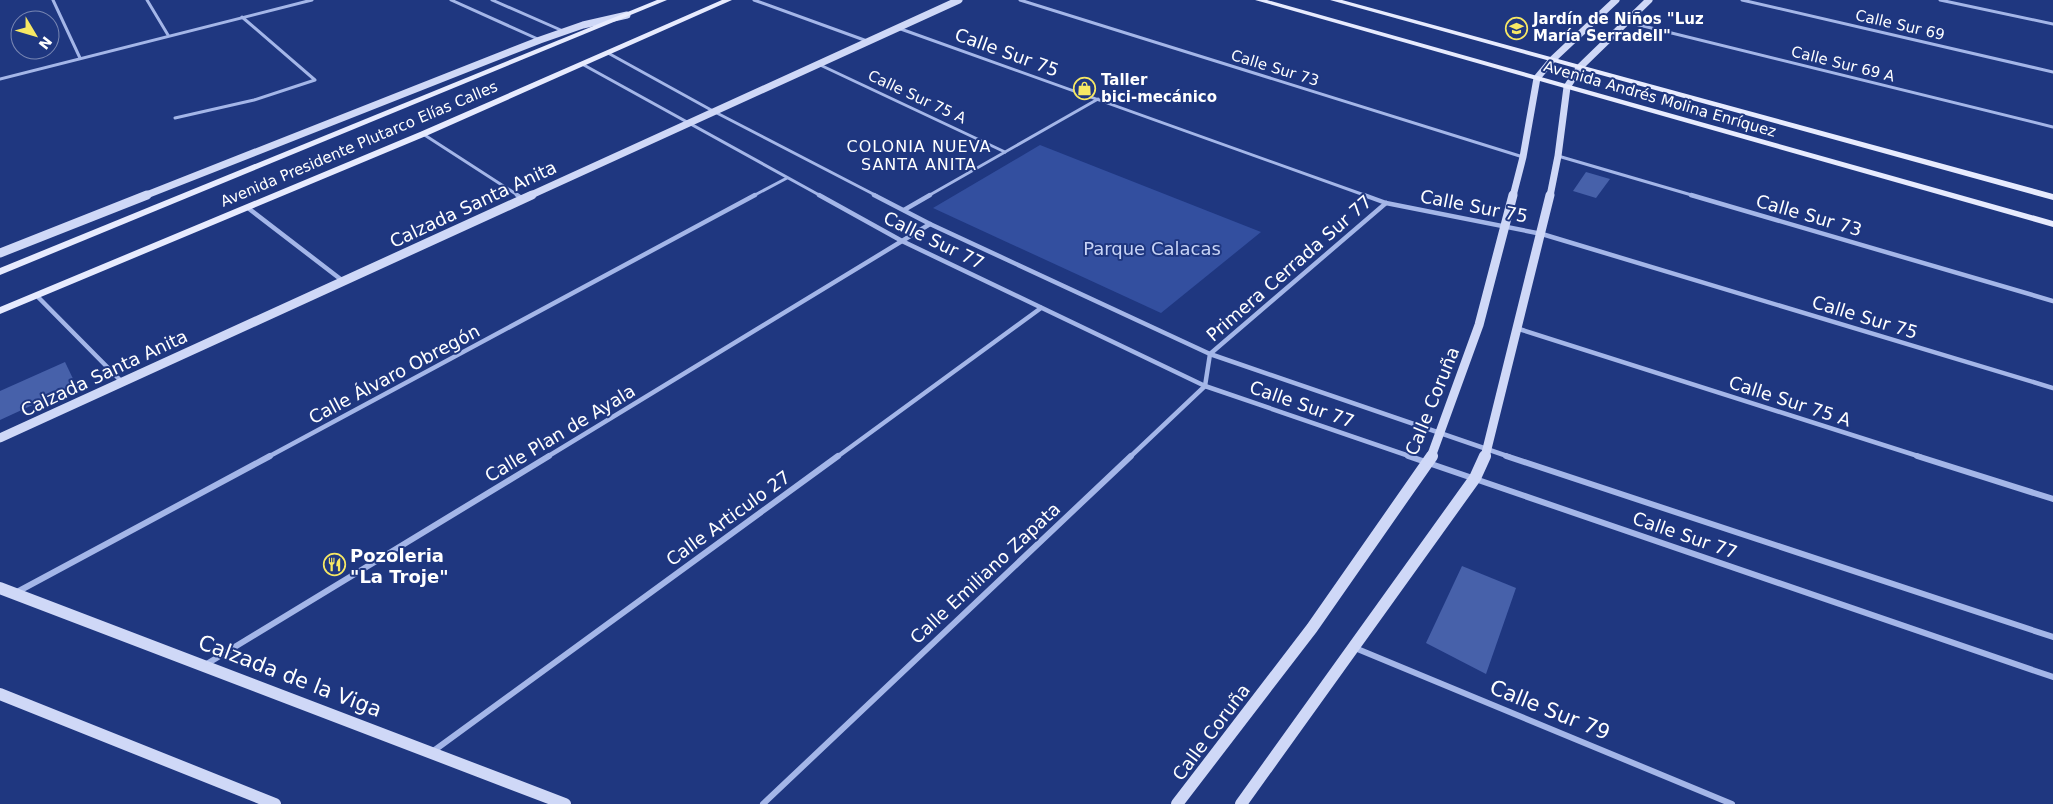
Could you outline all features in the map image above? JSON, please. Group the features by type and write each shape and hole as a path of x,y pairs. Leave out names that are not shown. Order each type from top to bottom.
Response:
{"main road":[{"name":"Avenida Presidente Plutarco Elías Calles","path":"0,272 664,0"},
{"name":"Avenida Presidente Plutarco Elías Calles","path":"0,311 423,134 728,0"},
{"name":"Avenida Andrés Molina Enríquez","path":"1259,0 2053,224"},
{"name":"Avenida Andrés Molina Enríquez","path":"1334,0 2053,197"}],"street":[{"path":"53,0 80,58"},
{"path":"147,0 168,35"},
{"path":"0,79 312,0"},
{"path":"451,0 540,40"},
{"path":"492,0 563,31"},
{"path":"754,0 867,42"},
{"name":"Calzada Santa Anita","path":"0,438 958,0"},
{"name":"Calle Sur 73","path":"1020,0 1523,157"},
{"name":"Calle Coruña","path":"1178,804 1312,628 1429,462 1441,434 1479,325 1523,157 1537,78 1552,60 1616,0"},
{"path":"1241,804 1355,648 1475,478 1488,450 1542,234 1558,156 1566,87 1580,67 1649,0"},
{"name":"Calle Sur 69","path":"1742,0 2053,72"},
{"path":"1940,0 2053,24"},
{"name":"Avenida Presidente Plutarco Elías Calles","path":"0,253 563,31 628,15"},
{"path":"175,118 247,102 315,80 314,77 242,17"},
{"name":"Calle Sur 69 A","path":"1627,22 2053,127"},
{"name":"Calle Sur 75","path":"898,28 1386,204 1506,225 1542,234 2053,388"},
{"name":"Calle Sur 77","path":"608,53 713,111 930,224 1210,354 1488,450 2053,637"},
{"name":"Calle Sur 77","path":"582,64 902,241 1205,386 2053,677"},
{"name":"Calle Sur 75 A","path":"818,64 1006,152"},
{"path":"904,210 1098,99"},
{"path":"423,134 523,199"},
{"name":"Calle Sur 73","path":"1558,156 2053,301"},
{"name":"Calle Álvaro Obregón","path":"14,593 787,178"},
{"name":"Primera Cerrada Sur 77","path":"1210,354 1386,204"},
{"path":"248,208 344,281"},
{"name":"Calle Plan de Ayala","path":"205,665 930,224"},
{"path":"37,296 122,382"},
{"name":"Calle Articulo 27","path":"432,752 1041,308"},
{"name":"Calle Sur 75 A","path":"1519,328 2053,499"},
{"path":"1205,386 1210,354"},
{"name":"Calle Emiliano Zapata","path":"763,804 1205,386"},
{"name":"Calzada de la Viga","path":"0,588 565,804"},
{"name":"Calle Sur 79","path":"1355,648 1732,804"},
{"path":"0,694 275,804"}],"green space":[{"name":"Parque Calacas","path":"1040,145 1261,232 1161,313 933,208"}],"building":[{"path":"1586,172 1610,179 1596,198 1573,191"},
{"path":"65,362 76,385 0,420 0,391"},
{"path":"1462,566 1516,588 1486,674 1426,643"}],"place":[{"name":"Jardín de Niños \"Luz María Serradell\"","path":"1517,28"},
{"name":"Taller bici-mecánico","path":"1085,89"},
{"name":"Pozoleria \"La Troje\"","path":"334,565"}],"district":[{"name":"COLONIA NUEVA SANTA ANITA","path":"919,155"}]}
